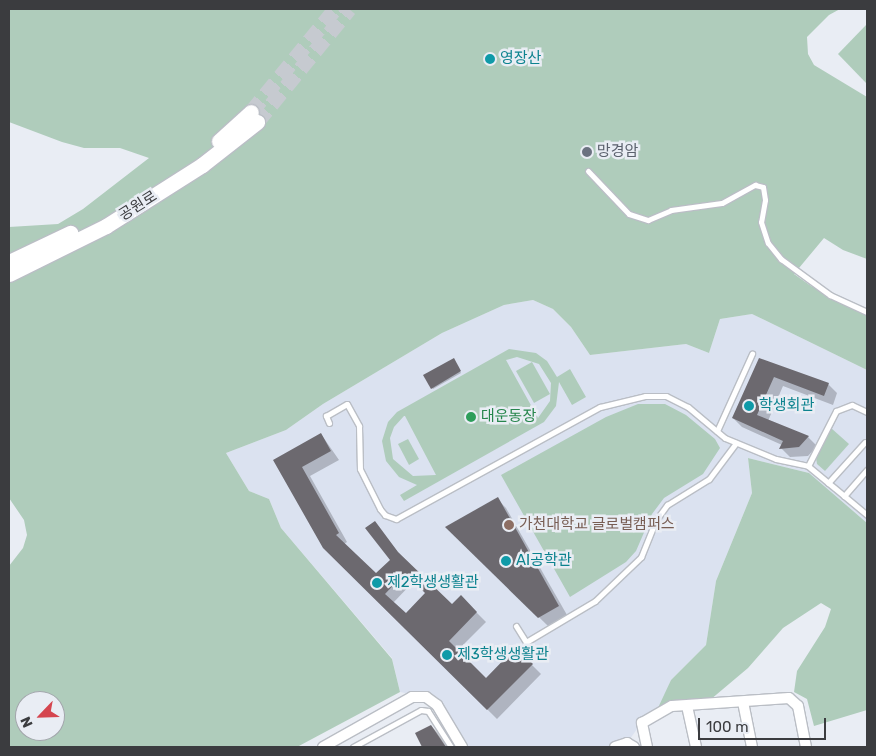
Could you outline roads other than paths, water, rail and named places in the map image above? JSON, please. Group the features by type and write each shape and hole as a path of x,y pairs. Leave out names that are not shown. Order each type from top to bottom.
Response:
{"main road":[{"name":"공원로","path":"9,262 121,208 254,117 202,165 123,216 9,274"}],"street":[{"path":"323,747 402,701 426,697 437,705 462,747"},
{"path":"647,747 642,722 672,706 790,698 798,706 806,747"},
{"path":"743,702 752,747"},
{"path":"686,706 696,747"},
{"path":"615,747 628,743 634,747"}],"lane":[{"path":"588,171 629,214 648,220 671,210 722,203 755,185 763,187 765,200 761,222 768,243 781,259 830,295 867,312"},
{"path":"718,431 752,354"},
{"path":"329,423 326,416 347,404 359,426 360,469 380,509 385,515 396,519 600,407 629,399 666,396 688,407 736,443 776,459 808,466 867,515"},
{"path":"808,466 836,411 852,405 867,412"},
{"path":"828,483 865,442"},
{"path":"516,626 526,642 595,601 641,557 656,520 667,505 709,479 736,443"},
{"path":"844,496 867,470"},
{"path":"352,747 422,710 428,711 451,747"}],"tunnel":[{"path":"251,112 335,9"},
{"path":"257,122 349,9"}],"place":[{"name":"영장산","path":"490,59"},
{"name":"망경암","path":"587,152"},
{"name":"학생회관","path":"749,406"},
{"name":"대운동장","path":"471,417"},
{"name":"가천대학교 글로벌캠퍼스","path":"509,525"},
{"name":"AI공학관","path":"506,561"},
{"name":"제2학생생활관","path":"377,583"},
{"name":"제3학생생활관","path":"447,655"}]}
